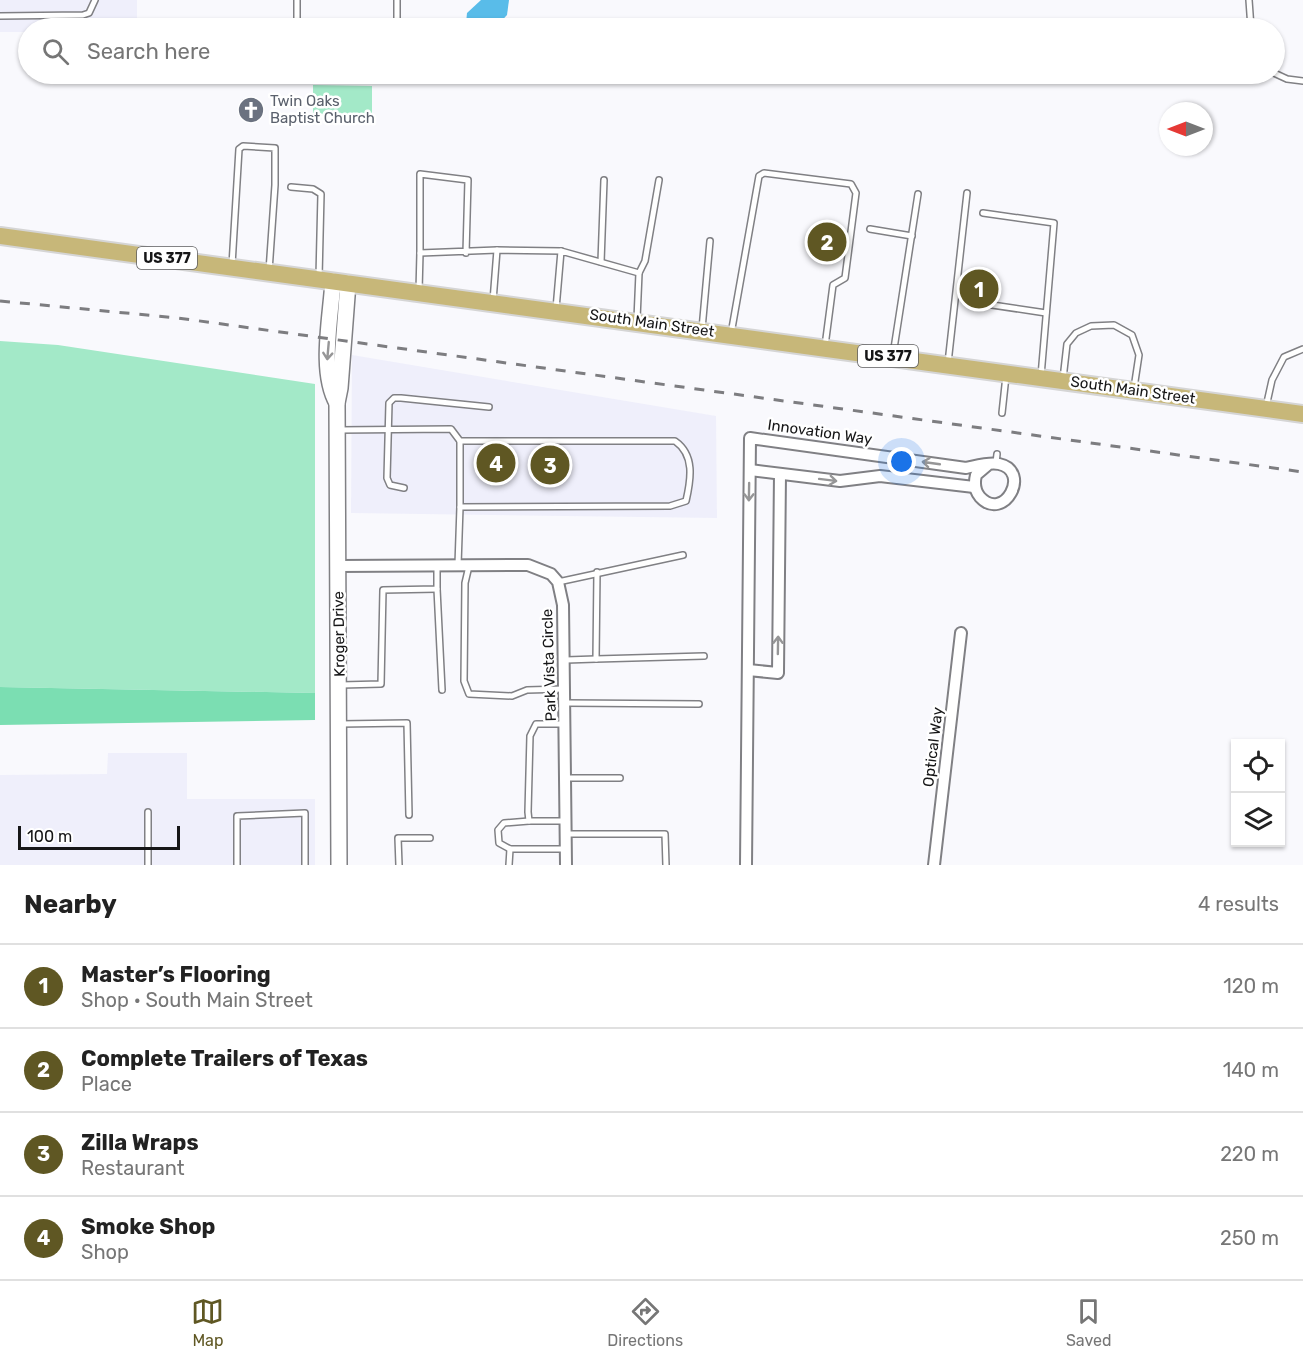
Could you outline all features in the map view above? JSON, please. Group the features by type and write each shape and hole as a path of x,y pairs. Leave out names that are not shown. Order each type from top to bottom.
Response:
{"main road":[{"name":"South Main Street","path":"0,236 637,321 1303,414"},
{"name":"Kroger Drive","path":"334,281 327,363 328,388 337,403 339,865"}],"street":[{"name":"Innovation Way","path":"746,865 750,438 966,468 994,460"},
{"path":"994,460 1012,474 1015,482 1011,496 1001,503 991,503 981,499 975,487 976,475 994,460"},
{"path":"750,470 840,481 880,476 975,487"},
{"path":"748,670 778,673 780,474"},
{"path":"338,566 528,565 551,574 558,582"},
{"name":"Park Vista Circle","path":"558,582 563,605 566,660 566,865"},
{"name":"Optical Way","path":"934,865 961,633"}],"lane":[{"path":"0,16 83,15 89,13 95,0"},
{"path":"297,0 297,18"},
{"path":"397,0 397,18"},
{"path":"1249,0 1250,18"},
{"path":"1285,78 1303,81"},
{"path":"232,267 239,149 243,146 275,148 269,272"},
{"path":"731,334 759,176 764,173 852,184 856,193 845,278 833,285 825,347"},
{"path":"419,292 420,174 468,180 466,253"},
{"path":"601,262 604,180"},
{"path":"637,321 639,273 645,261 659,180"},
{"path":"291,187 314,189 321,194 334,281"},
{"path":"948,364 968,193"},
{"path":"893,357 918,194"},
{"path":"983,213 1054,223 1041,377"},
{"path":"870,229 912,236"},
{"path":"702,330 710,241"},
{"path":"420,254 497,250 561,251 639,273"},
{"path":"493,302 497,250"},
{"path":"556,310 561,251"},
{"path":"972,302 1046,313"},
{"path":"1062,380 1067,344 1076,333 1091,326 1114,325 1132,335 1139,355 1134,390"},
{"path":"1266,409 1272,380 1284,357 1303,349"},
{"path":"1002,413 1007,372"},
{"path":"404,488 390,485 387,478 389,403 394,398 489,406"},
{"path":"337,430 451,429 460,441 458,565"},
{"path":"460,441 675,441 685,448 690,464 686,501 670,506 460,507"},
{"path":"558,582 683,555"},
{"path":"437,566 442,690"},
{"path":"469,566 465,583 464,681 469,694 512,696 527,690 566,689"},
{"path":"596,659 597,572"},
{"path":"340,685 381,684 383,590 437,589"},
{"path":"566,660 704,657"},
{"path":"566,704 699,704"},
{"path":"340,724 407,723 409,814"},
{"path":"529,821 530,736 536,724 566,724"},
{"path":"566,778 620,778"},
{"path":"148,812 148,865"},
{"path":"237,865 237,816 305,813 305,865"},
{"path":"566,821 504,823 498,830 500,843 510,849 566,849"},
{"path":"566,834 665,834 666,865"},
{"path":"399,865 398,838 430,838"},
{"path":"509,865 510,849"}],"shaded area":[{"path":"0,0 137,0 137,18 18,18 18,32 0,32"},
{"path":"352,355 716,416 717,518 351,513"},
{"path":"108,753 187,753 187,799 315,799 315,865 0,865 0,775 107,774"}],"green space":[{"path":"313,85 372,86 372,115 313,114"},
{"path":"0,341 58,345 315,384 315,693 0,687"},
{"path":"0,687 315,693 315,720 0,725"}],"water":[{"path":"481,0 509,0 507,15 504,18 466,18 467,13"}],"railway":[{"path":"0,301 178,318 1303,472"}],"place":[{"name":"Twin Oaks Baptist Church","path":"251,110"},
{"name":"Complete Trailers of Texas","path":"827,242"},
{"name":"Master’s Flooring","path":"979,289"},
{"name":"Smoke Shop","path":"496,463"},
{"name":"Zilla Wraps","path":"550,465"}]}
